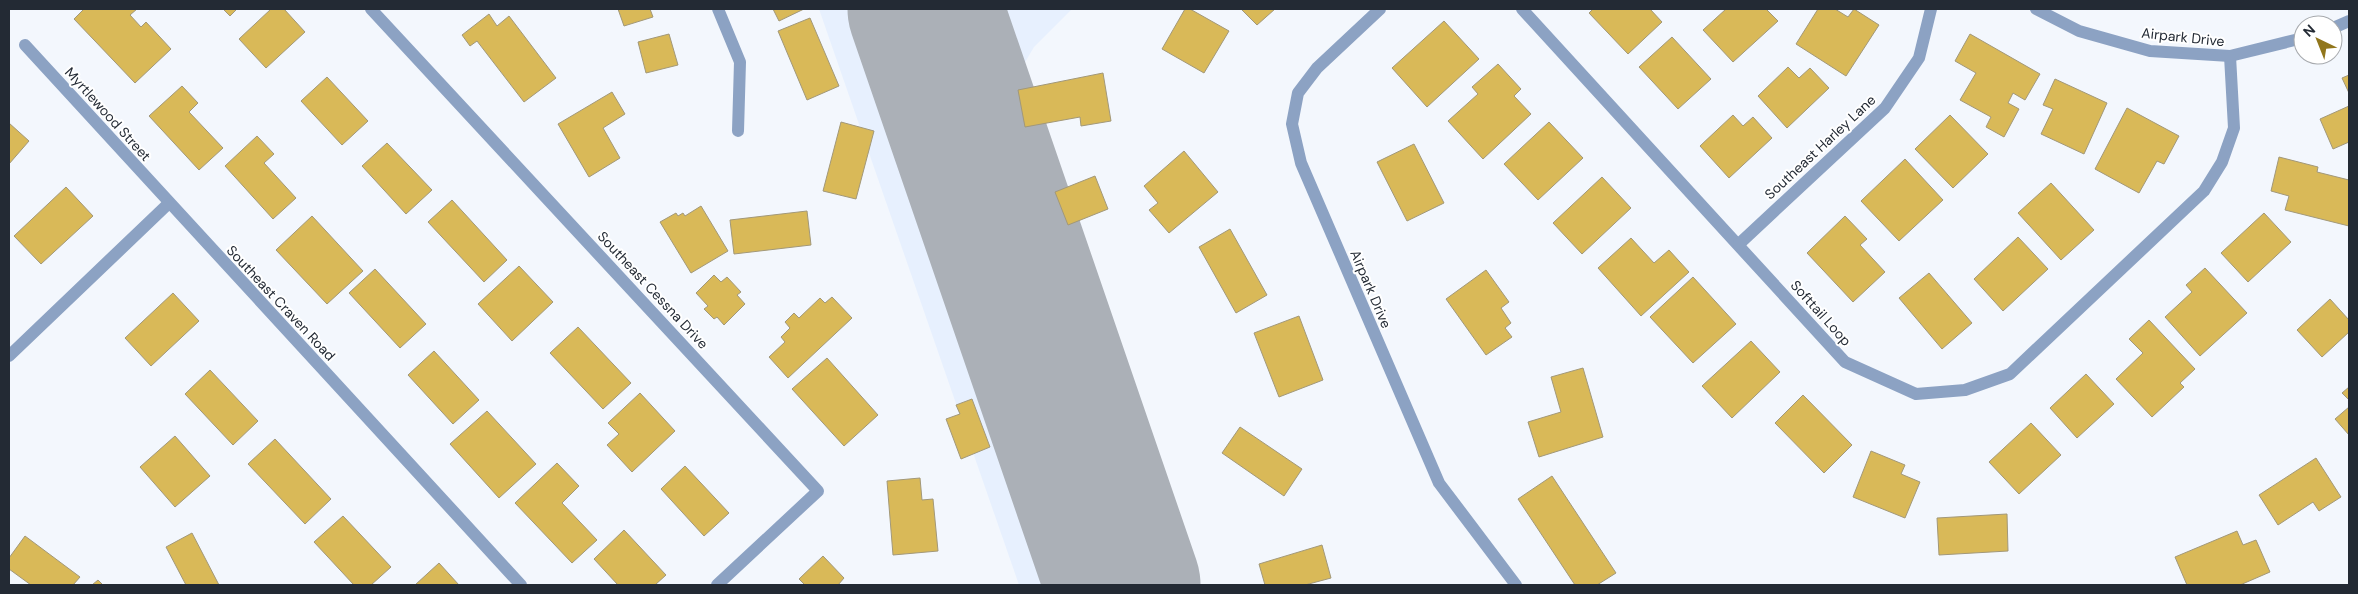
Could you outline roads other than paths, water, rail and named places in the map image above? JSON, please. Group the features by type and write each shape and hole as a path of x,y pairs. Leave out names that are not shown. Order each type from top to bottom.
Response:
{"street":[{"name":"Southeast Cessna Drive","path":"371,9 818,491 718,585"},
{"path":"718,9 740,62 738,131"},
{"name":"Airpark Drive","path":"1380,9 1317,68 1298,93 1292,124 1301,163 1439,483 1516,585"},
{"name":"Softtail Loop","path":"1522,9 1845,362 1916,394 1965,390 2010,374 2204,191 2222,162 2234,128 2230,56"},
{"name":"Southeast Harley Lane","path":"1739,244 1885,108 1919,58 1931,9"},
{"name":"Airpark Drive","path":"2036,9 2079,31 2150,52 2230,56 2293,40"},
{"name":"Myrtlewood Street","path":"25,45 168,204"},
{"path":"9,356 168,204"},
{"name":"Southeast Craven Road","path":"168,204 521,585"}]}
